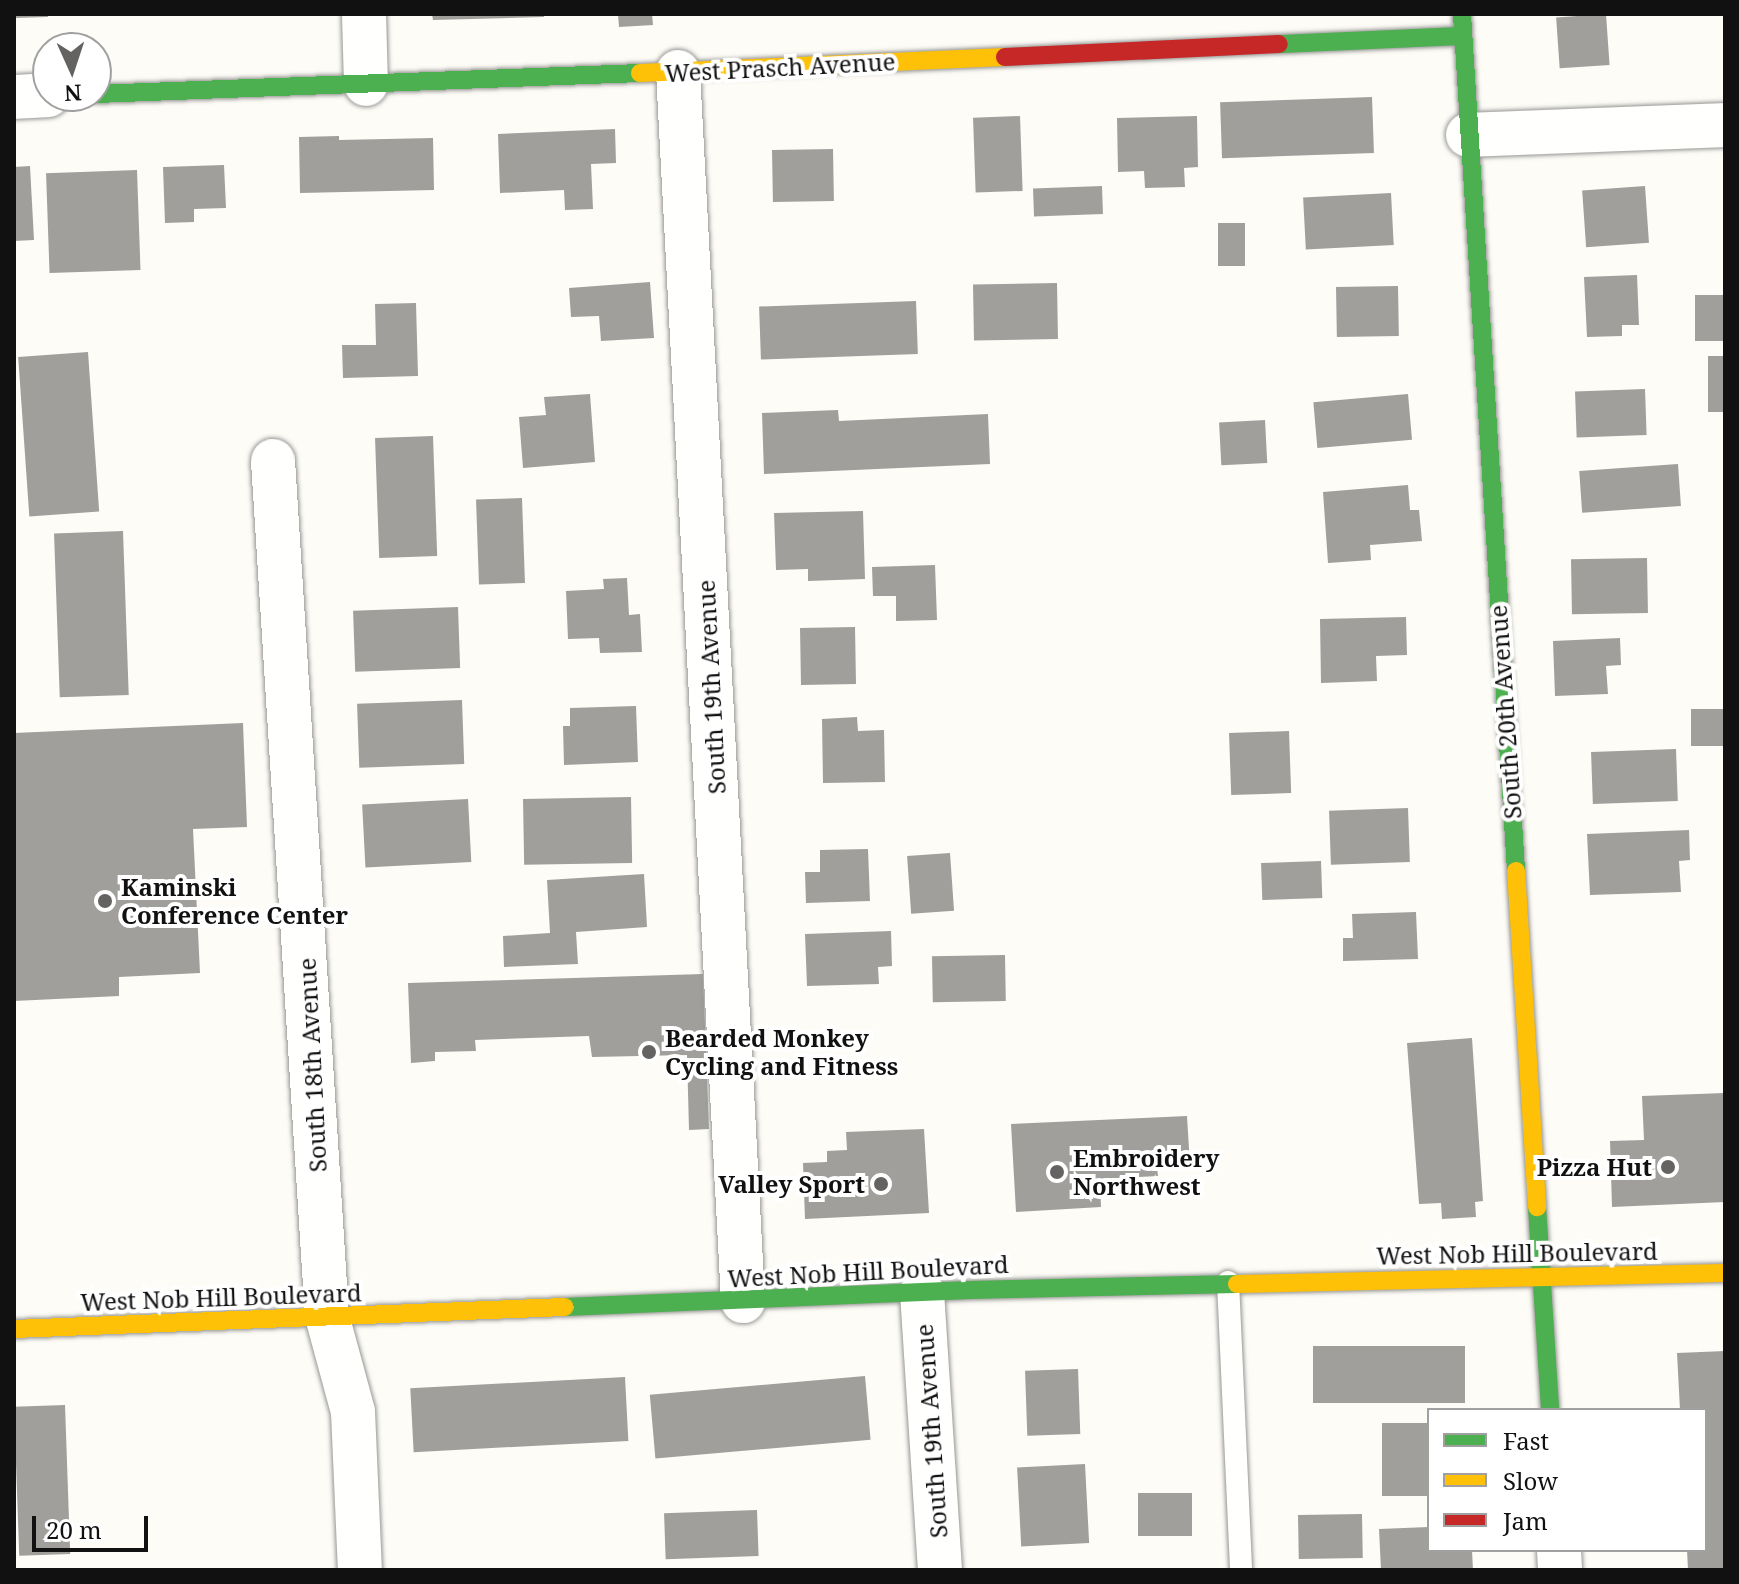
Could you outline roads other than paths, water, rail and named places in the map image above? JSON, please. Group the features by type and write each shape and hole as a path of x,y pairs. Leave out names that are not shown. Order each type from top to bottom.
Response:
{"street":[{"path":"364,14 366,84"},
{"name":"South 20th Avenue","path":"1462,14 1550,1408"},
{"name":"West Prasch Avenue","path":"112,93 678,72 1463,36"},
{"name":"South 19th Avenue","path":"678,72 743,1301"},
{"path":"1468,135 1725,125"},
{"name":"South 18th Avenue","path":"273,461 327,1316 353,1412 360,1570"},
{"name":"West Nob Hill Boulevard","path":"14,1329 922,1292 1228,1282 1725,1273"},
{"name":"South 19th Avenue","path":"922,1292 940,1570"}],"lane":[{"path":"1228,1282 1241,1570"}],"place":[{"name":"Kaminski Conference Center","path":"105,901"},
{"name":"Bearded Monkey Cycling and Fitness","path":"649,1052"},
{"name":"Pizza Hut","path":"1668,1167"},
{"name":"Embroidery Northwest","path":"1057,1172"},
{"name":"Valley Sport","path":"881,1184"}]}
